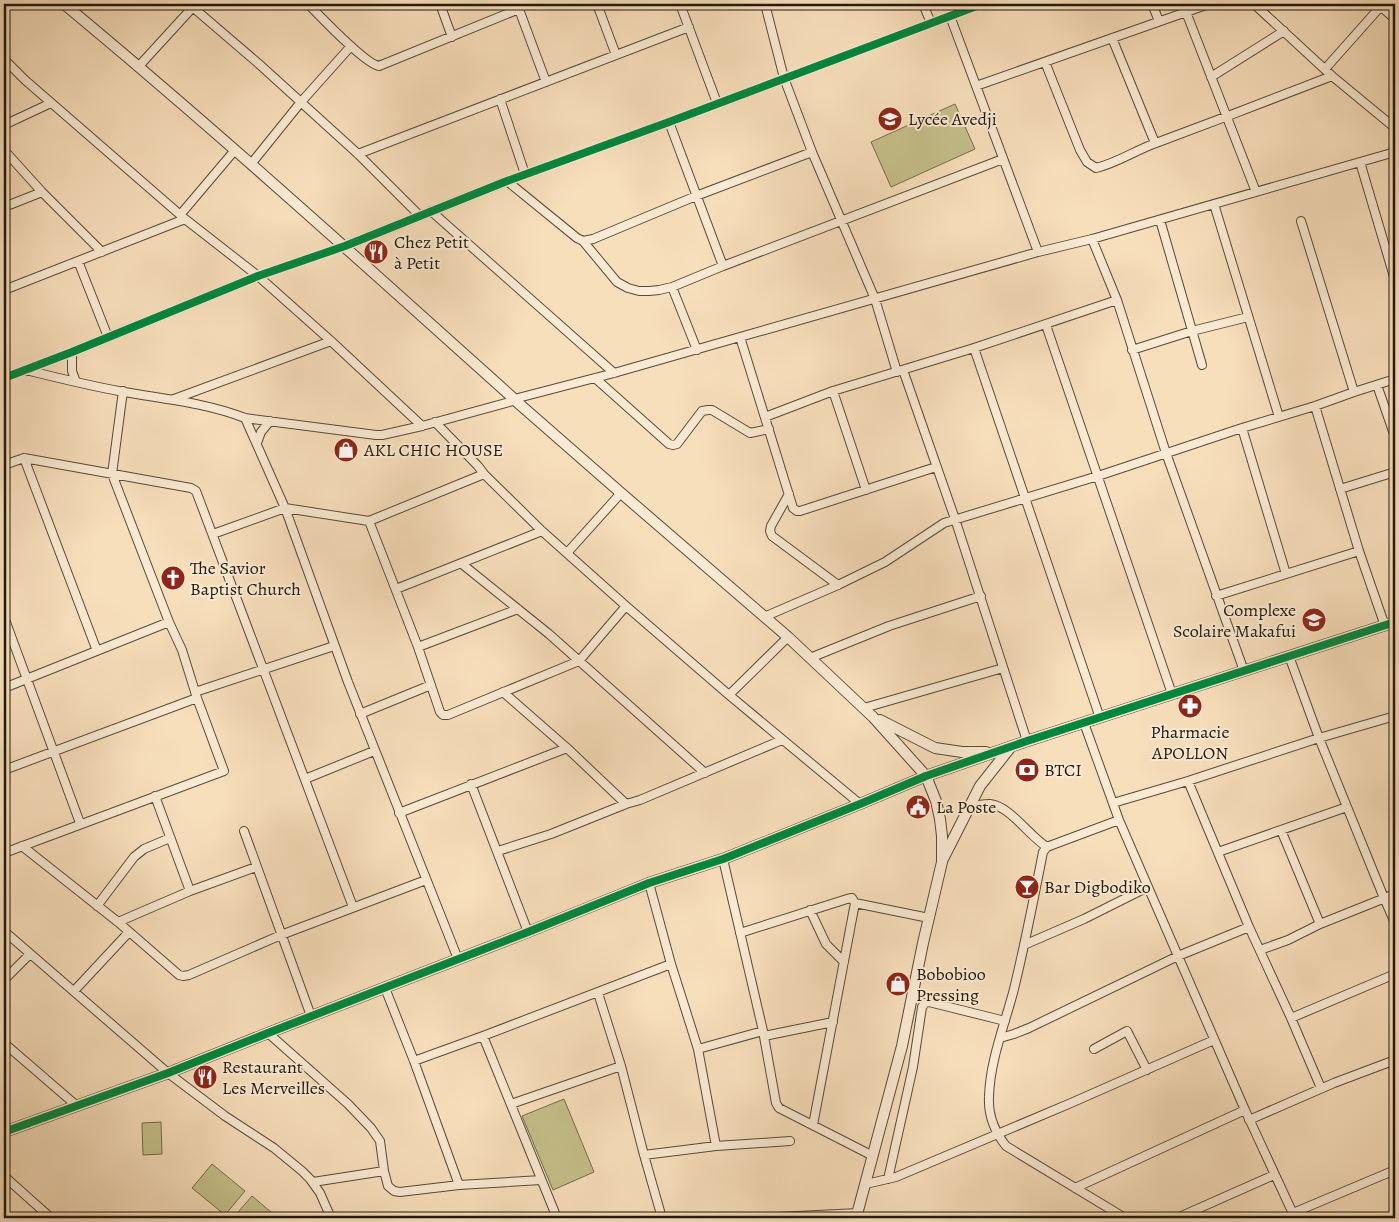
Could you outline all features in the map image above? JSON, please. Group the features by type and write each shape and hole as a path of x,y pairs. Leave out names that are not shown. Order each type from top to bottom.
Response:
{"street":[{"path":"64,4 345,246 620,494 788,637 873,717 926,776 936,801 940,819 942,862 902,1046 857,1215 758,1218"},
{"path":"308,4 350,46 372,64 379,66 452,37 518,6 546,82"},
{"path":"440,4 452,37"},
{"path":"597,4 616,55"},
{"path":"680,4 717,103"},
{"path":"765,4 784,78 812,152 875,299 955,519 1027,741"},
{"path":"924,4 931,23"},
{"path":"4,378 258,276 345,246 525,174 982,4"},
{"path":"1152,4 1159,21"},
{"path":"976,86 1209,4"},
{"path":"1254,4 1332,76 1395,128"},
{"path":"138,66 191,5 358,154 420,216"},
{"path":"1325,69 1380,5 1395,19"},
{"path":"1186,12 1256,192"},
{"path":"950,16 1038,252"},
{"path":"358,154 688,27"},
{"path":"1212,77 1284,32"},
{"path":"1112,38 1155,143"},
{"path":"251,164 301,102 350,46"},
{"path":"4,59 25,80 182,217 258,276 422,426"},
{"path":"1045,62 1074,137 1087,162 1096,168 1155,143 1332,76"},
{"path":"500,100 525,174"},
{"path":"4,125 50,102"},
{"path":"669,122 722,266"},
{"path":"4,150 42,192 102,252"},
{"path":"4,290 102,252 182,217 235,150"},
{"path":"583,241 593,239 696,196 812,152"},
{"path":"25,370 76,382 173,399 233,413 245,418 382,435 614,374 1395,152"},
{"path":"507,181 583,241 617,282 628,288 649,292 672,287 1003,158"},
{"path":"1360,162 1395,280"},
{"path":"4,207 42,192"},
{"path":"1214,204 1279,417"},
{"path":"431,211 614,374"},
{"path":"1160,220 1202,365"},
{"path":"1301,221 1354,392"},
{"path":"1092,239 1117,300 1166,453 1244,671"},
{"path":"78,261 108,337"},
{"path":"672,287 697,350"},
{"path":"765,417 833,391 1046,325 1117,300"},
{"path":"1132,350 1192,331 1248,317"},
{"path":"1046,325 1172,694"},
{"path":"740,337 793,508 797,511 936,467"},
{"path":"173,399 331,341"},
{"path":"974,348 1100,718"},
{"path":"72,352 72,371 76,382"},
{"path":"595,378 669,444 677,444 702,411 708,410 718,413 750,433 769,429"},
{"path":"764,617 885,562 944,522 1098,476 1395,379"},
{"path":"1378,385 1395,437"},
{"path":"4,853 224,771 196,695 182,650 169,622 112,474 123,391"},
{"path":"833,391 866,490"},
{"path":"4,1132 168,1073 649,883 723,859 926,776 1027,741 1390,624 1359,551 1314,406"},
{"path":"245,418 285,508 374,751 458,960"},
{"path":"257,444 261,432 270,421"},
{"path":"435,422 542,532 729,695 860,804"},
{"path":"1242,428 1286,574"},
{"path":"24,458 97,652"},
{"path":"4,465 24,458 194,489 213,534 353,907"},
{"path":"1340,489 1395,472"},
{"path":"213,534 285,508 369,521 484,474"},
{"path":"567,553 620,494"},
{"path":"789,494 771,526 772,536 838,585"},
{"path":"369,521 418,647 440,712 443,715 448,715 579,661 626,606"},
{"path":"396,589 542,532"},
{"path":"1216,596 1359,551"},
{"path":"462,564 549,634 705,773"},
{"path":"810,658 889,626 980,596"},
{"path":"418,647 518,609"},
{"path":"4,617 80,824"},
{"path":"4,688 169,622"},
{"path":"729,695 788,637"},
{"path":"4,770 263,669 334,646"},
{"path":"1289,656 1319,738 1395,923"},
{"path":"864,708 1003,668"},
{"path":"360,714 431,685"},
{"path":"503,692 567,748 626,804"},
{"path":"873,717 934,748 962,752 995,752"},
{"path":"1113,803 1188,781 1319,738 1394,719"},
{"path":"1084,723 1119,820 1249,1120 1294,1216 1395,1170"},
{"path":"498,851 551,834 640,800 782,740"},
{"path":"942,862 980,786 1011,747"},
{"path":"400,813 567,748"},
{"path":"305,779 374,751"},
{"path":"1188,781 1321,1088"},
{"path":"471,784 528,932"},
{"path":"155,796 190,891"},
{"path":"970,806 990,804 1000,807 1047,847"},
{"path":"1218,852 1348,807"},
{"path":"1119,820 1047,847 1043,852 1024,945 993,1066 988,1099 997,1135 1006,1146 1126,1218"},
{"path":"1281,830 1320,924"},
{"path":"244,831 311,1016"},
{"path":"97,906 134,857 144,849 170,838"},
{"path":"22,846 183,976 281,935 426,880"},
{"path":"723,859 763,1034 776,1103 779,1108 873,1156"},
{"path":"118,922 190,891 256,866"},
{"path":"649,883 671,964 698,1049 716,1146"},
{"path":"1024,945 1084,920 1148,887"},
{"path":"1260,950 1395,894"},
{"path":"740,933 847,898 852,898 856,904 813,1125"},
{"path":"856,904 929,918"},
{"path":"810,910 826,944 844,962"},
{"path":"1000,1038 1033,1026 1178,956 1250,927"},
{"path":"4,931 168,1073 225,1116 274,1148 302,1171 320,1192 331,1218"},
{"path":"74,991 129,932"},
{"path":"4,980 30,954"},
{"path":"414,1061 671,964"},
{"path":"1291,1018 1395,974"},
{"path":"385,988 459,1185"},
{"path":"598,992 621,1066 662,1218"},
{"path":"888,1179 913,1067 922,1007 925,1003 929,1002 1005,1022"},
{"path":"698,1049 763,1034 833,1022"},
{"path":"1094,1049 1127,1031 1147,1070"},
{"path":"268,1032 348,1104 371,1128 380,1142 388,1186 394,1191 541,1180"},
{"path":"484,1036 557,1218"},
{"path":"866,1184 896,1177 1214,1040"},
{"path":"4,1043 77,1106"},
{"path":"1249,1120 1321,1088 1395,1060"},
{"path":"511,1104 621,1066"},
{"path":"1075,1188 1245,1110"},
{"path":"644,1154 716,1146 790,1141"},
{"path":"312,1182 384,1171"},
{"path":"1178,1218 1274,1175"},
{"path":"4,1176 51,1218"}],"shaded area":[{"path":"955,104 975,149 891,187 871,142"},
{"path":"564,1099 594,1172 553,1190 522,1116"},
{"path":"161,1122 162,1154 143,1155 142,1123"},
{"path":"212,1164 245,1191 225,1215 192,1188"},
{"path":"252,1196 278,1218 233,1218"}],"cycle path":[{"path":"4,378 258,276 345,246 507,181 982,4"},
{"path":"4,1132 168,1073 649,883 723,859 926,776 1027,741 1395,622"}],"place":[{"name":"Lycée Avedji","path":"890,119"},
{"name":"Chez Petit à Petit","path":"376,252"},
{"name":"AKL CHIC HOUSE","path":"346,450"},
{"name":"The Savior Baptist Church","path":"173,578"},
{"name":"Complexe Scolaire Makafui","path":"1314,620"},
{"name":"Pharmacie APOLLON","path":"1190,706"},
{"name":"BTCI","path":"1027,770"},
{"name":"La Poste","path":"918,807"},
{"name":"Bar Digbodiko","path":"1027,887"},
{"name":"Bobobioo Pressing","path":"898,984"},
{"name":"Restaurant Les Merveilles","path":"205,1077"}]}
